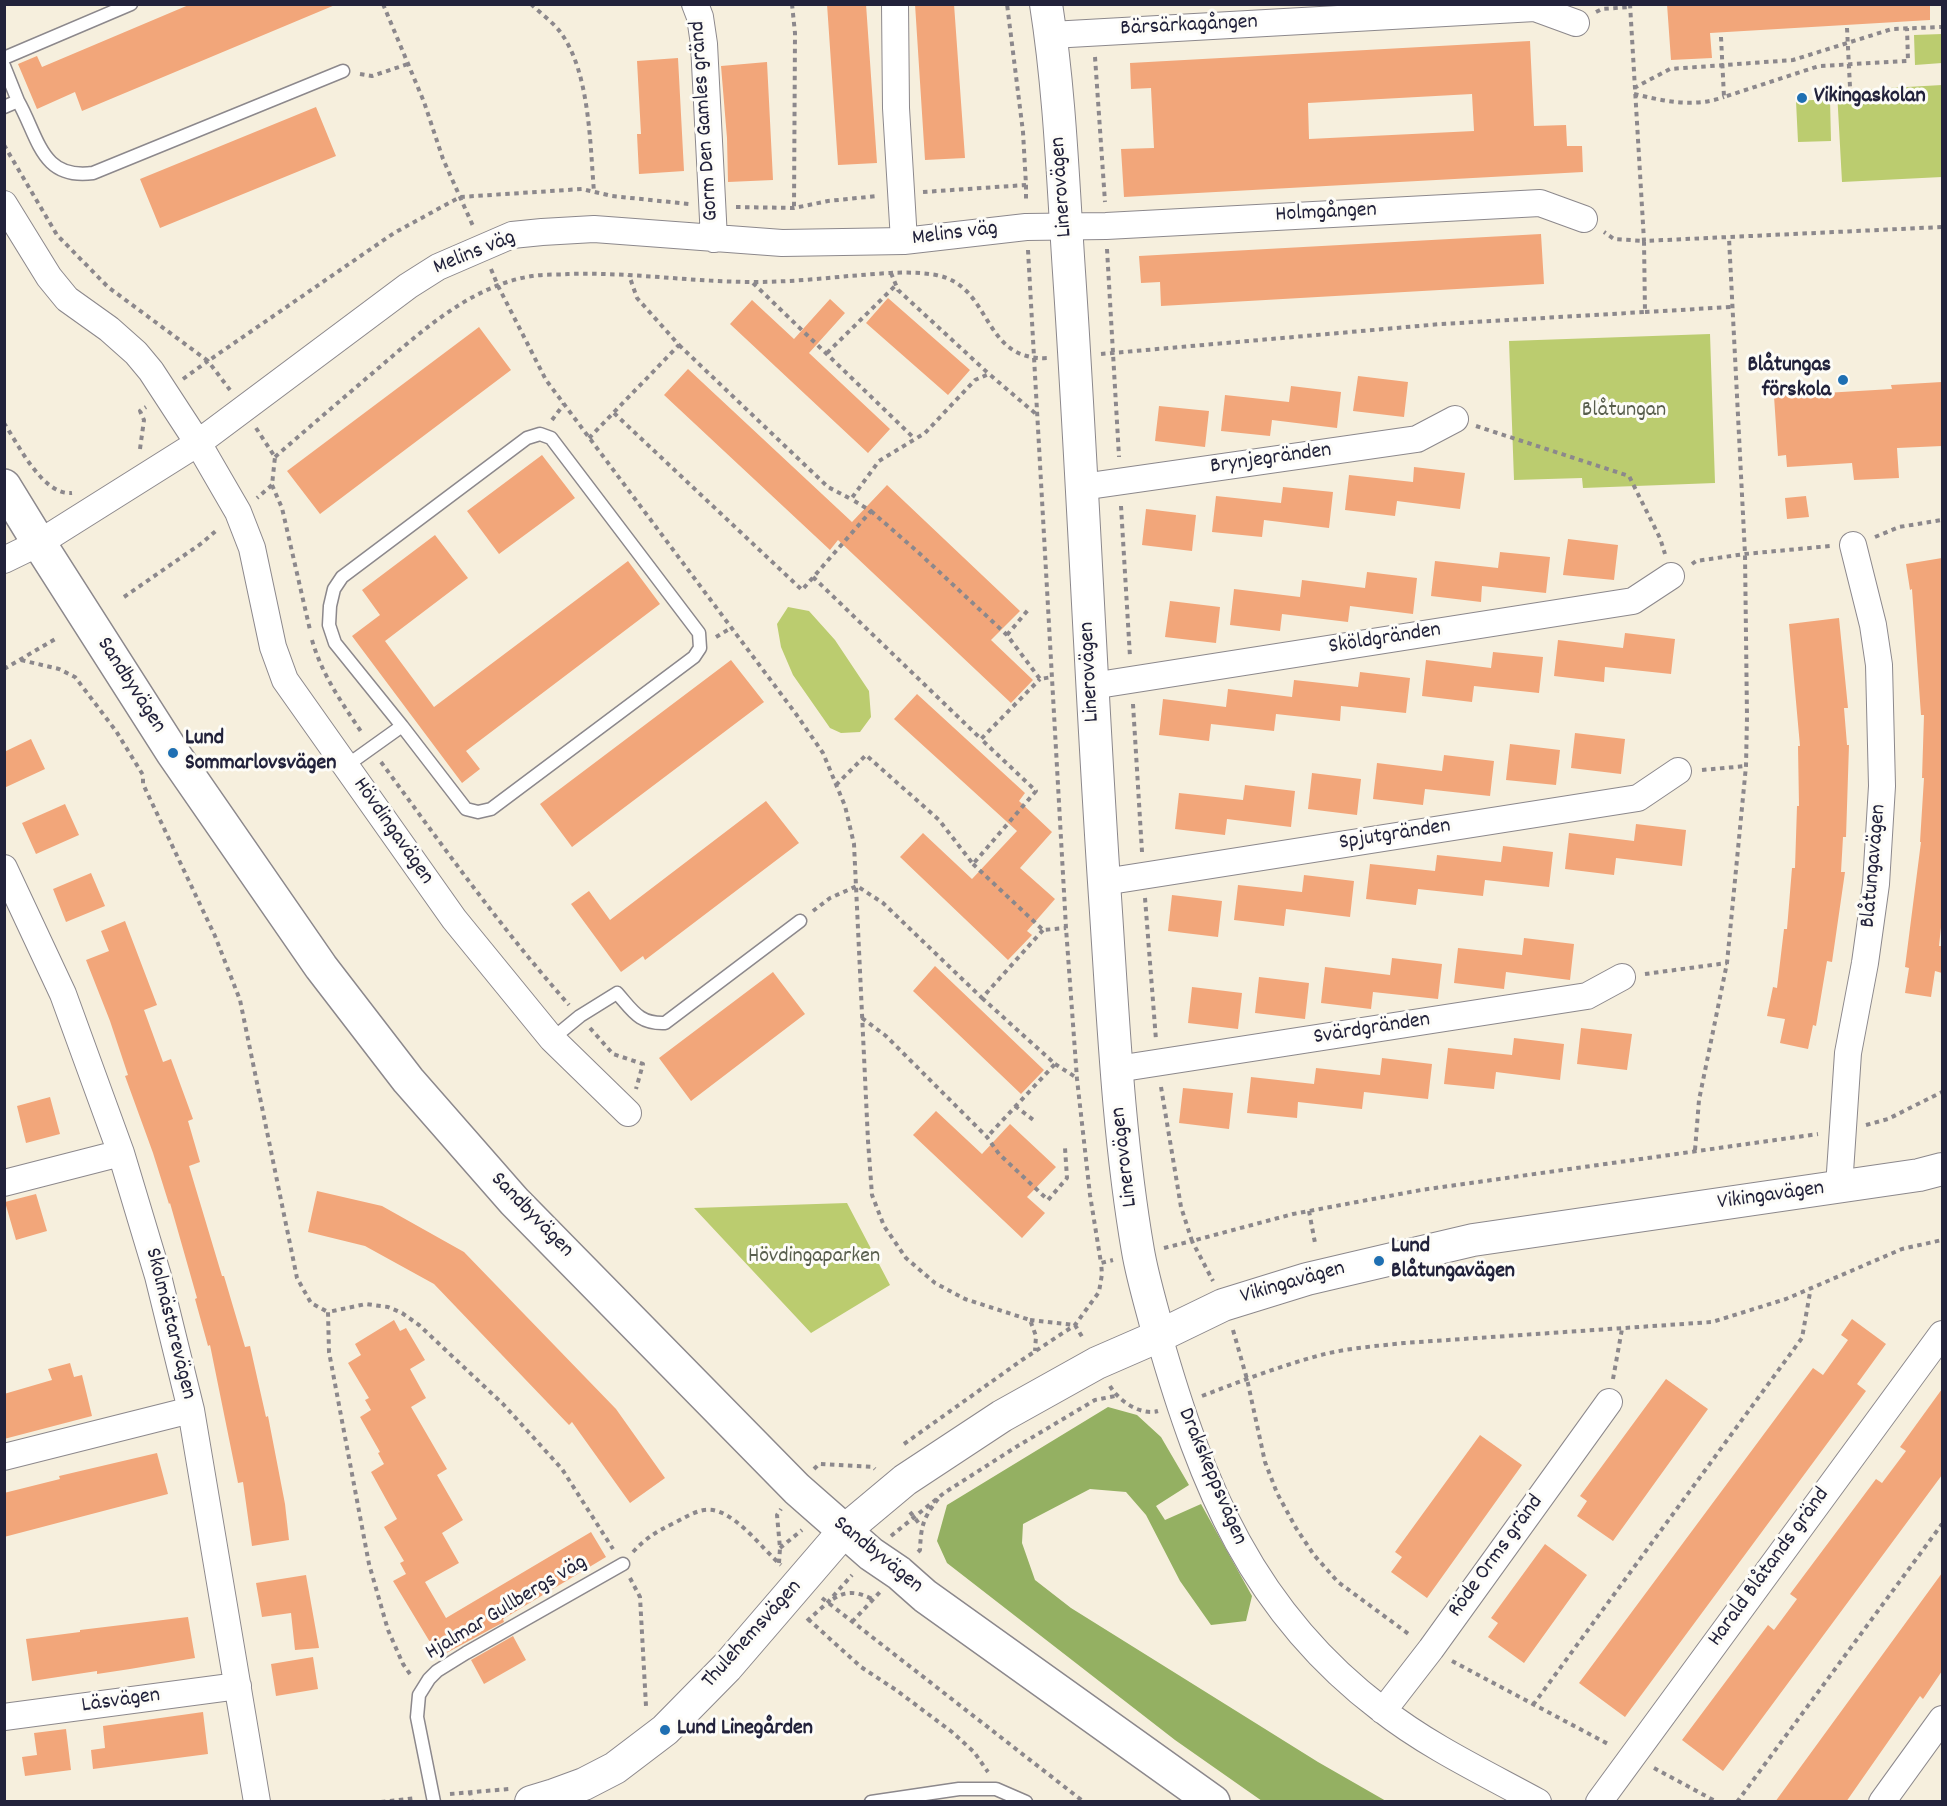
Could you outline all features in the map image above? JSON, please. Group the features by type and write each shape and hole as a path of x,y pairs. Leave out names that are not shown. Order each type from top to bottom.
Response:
{"main road":[{"name":"Sandbyvägen","path":"4,486 173,753 321,967 408,1080 514,1201 797,1489 844,1531 925,1596 1213,1802"}],"street":[{"name":"Gorm Den Gamles gränd","path":"695,4 700,17 704,44 714,239"},
{"path":"896,4 896,108 904,242"},
{"name":"Linerovägen","path":"1046,4 1060,132 1117,1070 1126,1167 1139,1254 1159,1336"},
{"name":"Bärsärkagången","path":"1051,35 1535,8 1576,23"},
{"name":"Holmgången","path":"1066,227 1540,203 1584,219"},
{"name":"Hövdingavägen","path":"4,204 43,268 67,299 109,329 136,353 198,443 238,512 252,548 273,648 285,680 454,919 552,1039 628,1113"},
{"name":"Melins väg","path":"4,560 39,543 198,443 408,286 438,267 512,235 594,230 783,243 904,242 1026,227 1066,227"},
{"name":"Brynjegränden","path":"1082,487 1417,439 1455,419"},
{"name":"Blåtungavägen","path":"1839,1187 1848,1053 1865,963 1875,884 1882,786 1879,665 1873,625 1853,545"},
{"name":"Sköldgränden","path":"1092,686 1633,601 1671,576"},
{"name":"Spjutgränden","path":"1104,882 1638,798 1678,771"},
{"name":"Skolmästarevägen","path":"4,868 12,901 63,994 121,1153 158,1276 191,1410 257,1802"},
{"name":"Svärdgränden","path":"1117,1070 1587,996 1622,977"},
{"path":"4,1183 121,1153"},
{"name":"Vikingavägen","path":"844,1531 905,1480 1002,1416 1097,1363 1223,1305 1307,1279 1473,1240 1919,1175 1942,1169"},
{"name":"Harald Blåtands gränd","path":"1599,1802 1942,1334"},
{"name":"Drakskeppsvägen","path":"1159,1336 1179,1405 1201,1466 1222,1514 1257,1578 1279,1608 1324,1661 1383,1711 1431,1742 1538,1802"},
{"name":"Röde Orms gränd","path":"1383,1711 1431,1649 1609,1402"},
{"path":"4,1457 191,1410"},
{"name":"Thulehemsvägen","path":"521,1795 554,1796 584,1784 615,1768 665,1730 727,1667 844,1531"},
{"name":"Läsvägen","path":"4,1717 238,1686"},
{"path":"1882,1802 1942,1719"}],"lane":[{"path":"4,58 131,4"},
{"path":"4,66 44,154 51,164 70,174 93,173 343,71"},
{"path":"4,107 18,101"},
{"path":"540,434 551,438 699,633 700,648 694,657 491,809 478,812 465,809 402,726 334,643 329,625 334,589 342,577 527,438 540,434"},
{"path":"346,766 402,726"},
{"path":"552,1039 580,1016 617,993 639,1019 653,1024 665,1023 800,921"},
{"name":"Hjalmar Gullbergs väg","path":"434,1799 417,1717 417,1705 422,1689 437,1671 623,1564"},
{"path":"871,1802 916,1798 959,1789 996,1789 1026,1802"}],"path":[{"path":"383,4 424,102 443,159 498,286 546,380 796,714 823,753 845,806 854,844 857,886 861,1017 872,1195 884,1226 906,1257 935,1283 966,1299 1030,1320 1075,1325"},
{"path":"531,4 561,33 575,62 586,101 594,192"},
{"path":"792,4 795,33 794,208"},
{"path":"1576,23 1602,9 1630,6 1644,241 1645,312"},
{"path":"1634,88 1670,69 1793,60 1892,29 1942,27"},
{"path":"1847,28 1850,87"},
{"path":"1634,94 1675,103 1714,101 1819,66 1908,61 1907,28"},
{"path":"1721,37 1724,97"},
{"path":"343,71 372,76 408,63"},
{"path":"899,1448 1075,1325 1096,1299 1101,1283 1101,1263 1090,1195 1077,1078 1066,928 1026,227 1026,185"},
{"path":"1584,219 1614,239 1644,241 1942,227"},
{"path":"1695,1150 1699,1100 1727,963 1743,816 1748,717 1745,554 1729,238"},
{"path":"275,457 439,318 472,298 498,286 532,276 603,273 752,282 796,281 891,273 936,275 953,280 969,292 998,337 1012,351 1035,359 1441,324 1731,307"},
{"path":"891,273 898,290 989,374 1037,414"},
{"path":"629,275 637,298 679,345 828,487 871,511 920,553 1006,635 1041,679"},
{"path":"752,282 915,439"},
{"path":"826,353 896,285"},
{"path":"589,438 679,345"},
{"path":"137,452 141,447 144,434 144,420 140,411 208,361 243,408 275,457 272,485 282,508 318,660 328,682 372,748 527,958 613,1054 643,1064 628,1113"},
{"path":"851,499 879,461 924,433 975,381 989,374"},
{"path":"614,413 802,590 871,511"},
{"path":"1455,419 1629,476 1660,538 1671,576 1696,561 1816,546 1853,545 1899,527 1942,520"},
{"path":"4,423 48,486 66,493 76,492"},
{"path":"124,597 202,543 272,485"},
{"path":"813,577 1036,791 973,864"},
{"path":"1006,635 1028,610"},
{"path":"4,669 57,638"},
{"path":"21,660 59,669 75,677 116,731 143,775 143,784 215,936 240,1000 297,1278 311,1303 328,1312 366,1304 388,1307 402,1313 419,1325 503,1404 562,1469 623,1564 640,1597 646,1706 650,1712"},
{"path":"981,739 1041,679 1052,677"},
{"path":"836,785 866,755 939,820 973,864 1043,930"},
{"path":"1678,771 1746,766"},
{"path":"800,921 830,898 857,886"},
{"path":"857,886 884,903 982,998 1055,1064 1077,1078"},
{"path":"982,998 1043,930 1066,928"},
{"path":"1622,977 1727,963"},
{"path":"861,1017 886,1036 987,1137 999,1154 1048,1200 1067,1178 1065,1148"},
{"path":"987,1137 1055,1064"},
{"path":"1016,1106 1036,1122"},
{"path":"1309,1210 1315,1243"},
{"path":"944,1493 1095,1400 1115,1396 1135,1408 1153,1413 1323,1354 1404,1343 1712,1322 1786,1299 1811,1286 1902,1249 1942,1240"},
{"path":"1101,1263 1192,1241 1234,1332 1265,1462 1276,1492 1314,1555 1338,1582 1431,1649 1716,1802"},
{"path":"1533,1705 1802,1338 1811,1286"},
{"path":"328,1312 329,1352 369,1564 395,1649 422,1689"},
{"path":"1030,1320 1036,1336 1035,1351"},
{"path":"1609,1402 1622,1329"},
{"path":"873,1467 882,1460"},
{"path":"623,1564 645,1538 689,1514 706,1509 722,1512 740,1525 778,1563"},
{"path":"1737,1802 1942,1524"},
{"path":"772,1572 778,1563 780,1548"},
{"path":"872,1599 860,1593 849,1592 828,1602 1084,1802"},
{"path":"808,1619 861,1666 934,1718 975,1752 996,1789"},
{"path":"381,1802 434,1799 470,1791 521,1795"},
{"path":"470,1791 472,1802"}],"green space":[{"path":"1942,34 1942,63 1915,65 1914,35"},
{"path":"1942,85 1942,177 1842,182 1837,91"},
{"path":"1830,99 1831,141 1798,142 1796,101"},
{"name":"Blåtungan","path":"1710,334 1715,483 1583,488 1582,478 1514,480 1509,341"},
{"path":"788,607 809,611 835,640 869,691 871,717 860,732 841,733 830,728 793,675 781,647 777,624"},
{"name":"Hövdingaparken","path":"847,1203 890,1285 811,1333 694,1208"},
{"path":"1108,1407 1137,1415 1161,1437 1189,1485 1156,1506 1165,1520 1201,1504 1252,1596 1246,1621 1211,1625 1180,1581 1146,1515 1126,1492 1090,1489 1023,1524 1022,1543 1035,1580 1071,1608 1318,1762 1386,1801 1262,1801 1175,1740 947,1563 937,1541 947,1505"}],"building":[{"path":"191,4 335,5 82,111 75,92 37,109 18,64 37,56 42,67"},
{"path":"827,4 866,4 877,163 838,165"},
{"path":"915,4 954,4 965,158 925,160"},
{"path":"1667,4 1930,4 1930,20 1710,33 1712,58 1671,60"},
{"path":"1530,41 1534,126 1566,125 1567,146 1582,146 1583,172 1124,197 1121,149 1154,148 1151,88 1131,89 1130,63","holes":["1472,94 1474,131 1309,139 1308,103"]},
{"path":"678,58 684,171 639,174 637,134 641,134 637,61"},
{"path":"767,62 773,180 728,182 721,66"},
{"path":"316,107 336,156 160,228 140,179"},
{"path":"1541,234 1544,284 1161,306 1160,282 1141,283 1139,256"},
{"path":"888,298 970,370 948,395 866,323"},
{"path":"830,299 845,313 809,353 890,429 868,453 730,324 752,300 794,339"},
{"path":"479,327 511,370 320,514 287,471"},
{"path":"688,369 852,522 887,485 1020,611 991,640 1033,680 1011,703 838,540 830,550 664,395"},
{"path":"1358,376 1408,382 1404,417 1353,411"},
{"path":"1942,382 1942,446 1897,448 1899,478 1854,480 1852,463 1787,467 1786,455 1778,456 1774,396 1892,389 1891,385"},
{"path":"1291,386 1341,392 1337,428 1272,420 1270,436 1221,431 1225,395 1289,402"},
{"path":"1159,406 1209,411 1205,447 1155,441"},
{"path":"542,455 575,498 499,554 467,511"},
{"path":"1414,467 1465,473 1460,509 1397,501 1395,516 1345,510 1349,475 1413,482"},
{"path":"1283,487 1333,492 1329,528 1264,520 1262,537 1212,532 1216,496 1281,503"},
{"path":"1806,496 1809,517 1787,519 1785,498"},
{"path":"1146,509 1196,515 1192,551 1142,545"},
{"path":"435,535 468,578 385,641 434,707 628,561 660,604 466,751 480,769 462,783 352,636 380,615 362,590"},
{"path":"1568,539 1618,545 1614,580 1563,575"},
{"path":"1500,552 1550,557 1546,593 1482,586 1481,602 1431,596 1435,561 1498,568"},
{"path":"1942,558 1942,918 1939,946 1942,946 1942,973 1935,971 1931,997 1905,993 1909,968 1905,967 1921,842 1924,778 1922,778 1924,715 1921,715 1912,589 1910,590 1906,564"},
{"path":"1367,572 1417,578 1413,614 1350,606 1348,622 1282,614 1280,631 1230,625 1234,589 1300,597 1302,580 1365,588"},
{"path":"1170,601 1220,607 1216,643 1165,637"},
{"path":"1839,618 1848,708 1844,708 1847,745 1849,745 1846,837 1843,837 1841,872 1845,872 1832,962 1827,961 1816,1026 1813,1025 1808,1049 1780,1043 1785,1019 1767,1016 1773,987 1777,988 1784,929 1787,929 1792,868 1795,868 1797,806 1799,806 1798,746 1800,746 1789,624"},
{"path":"1625,633 1675,639 1671,674 1605,667 1604,682 1554,676 1558,640 1623,648"},
{"path":"1493,652 1543,657 1539,693 1474,686 1472,702 1422,696 1426,660 1491,668"},
{"path":"731,660 764,702 572,847 540,804"},
{"path":"1360,672 1410,678 1406,713 1341,706 1340,721 1276,714 1274,731 1211,724 1209,741 1159,735 1163,699 1226,707 1228,689 1292,697 1294,680 1358,687"},
{"path":"917,694 1025,793 1019,801 1052,832 1020,868 1055,899 1027,931 1032,935 1008,960 900,857 923,833 972,879 1017,831 894,719"},
{"path":"1575,733 1625,739 1621,774 1571,768"},
{"path":"31,739 45,769 4,788 4,752"},
{"path":"1510,744 1560,750 1556,785 1506,780"},
{"path":"1444,755 1494,761 1490,796 1425,789 1423,805 1373,799 1377,763 1442,771"},
{"path":"1312,773 1361,779 1357,815 1308,809"},
{"path":"1245,785 1295,791 1291,827 1227,819 1225,835 1175,829 1179,793 1243,800"},
{"path":"766,801 799,843 645,960 643,956 621,972 571,904 589,891 610,920"},
{"path":"65,804 79,835 36,854 22,823"},
{"path":"1636,824 1686,830 1682,866 1616,858 1614,875 1565,869 1569,833 1634,841"},
{"path":"1503,846 1553,852 1549,887 1485,880 1483,896 1418,889 1416,905 1366,899 1370,864 1435,871 1437,855 1501,862"},
{"path":"91,873 105,906 66,922 53,889"},
{"path":"1304,875 1354,881 1350,917 1286,909 1284,926 1234,920 1238,885 1302,892"},
{"path":"1172,895 1222,901 1218,937 1168,931"},
{"path":"125,921 157,1005 144,1010 163,1062 171,1059 193,1119 188,1121 200,1162 189,1166 245,1347 250,1346 266,1417 268,1416 285,1504 289,1540 252,1546 243,1482 238,1483 210,1345 208,1346 195,1299 197,1298 170,1203 125,1076 128,1075 86,960 109,951 101,931"},
{"path":"1524,938 1574,944 1570,980 1506,972 1504,989 1454,983 1458,948 1522,955"},
{"path":"1392,958 1442,964 1438,999 1373,992 1371,1009 1321,1003 1325,967 1390,975"},
{"path":"935,966 1044,1070 1021,1094 913,991"},
{"path":"773,972 805,1014 691,1101 659,1058"},
{"path":"1259,977 1309,983 1305,1019 1255,1013"},
{"path":"1192,987 1242,993 1238,1029 1188,1023"},
{"path":"1581,1028 1632,1034 1627,1070 1577,1064"},
{"path":"1514,1038 1564,1044 1560,1080 1496,1072 1494,1089 1444,1084 1448,1048 1512,1055"},
{"path":"1382,1058 1432,1064 1428,1099 1364,1092 1362,1109 1298,1102 1297,1118 1247,1113 1251,1077 1314,1084 1316,1068 1380,1075"},
{"path":"1183,1088 1233,1093 1229,1129 1179,1123"},
{"path":"50,1097 60,1134 26,1143 17,1106"},
{"path":"936,1111 982,1154 1010,1124 1056,1167 1027,1197 1045,1213 1022,1238 913,1135"},
{"path":"317,1191 382,1206 464,1252 616,1409 665,1478 630,1503 572,1422 569,1425 434,1284 365,1246 308,1232"},
{"path":"36,1194 47,1231 16,1240 5,1202"},
{"path":"1852,1319 1886,1344 1857,1384 1866,1391 1625,1717 1579,1683 1813,1368 1823,1375 1848,1340 1841,1335"},
{"path":"394,1320 400,1331 406,1328 425,1360 410,1369 426,1398 411,1407 447,1469 437,1475 463,1520 442,1533 459,1563 425,1582 446,1618 591,1532 606,1557 503,1619 504,1622 439,1657 393,1581 406,1574 400,1563 404,1561 384,1527 397,1519 371,1472 384,1464 378,1453 380,1452 360,1417 371,1410 365,1400 369,1398 348,1363 361,1355 355,1344"},
{"path":"70,1363 74,1377 82,1375 92,1416 4,1439 4,1394 52,1380 48,1369"},
{"path":"1666,1379 1708,1409 1613,1541 1577,1516 1587,1501 1580,1496"},
{"path":"1942,1389 1942,1475 1723,1771 1682,1740 1768,1625 1774,1630 1797,1599 1790,1594 1876,1479 1882,1483 1906,1451 1900,1447"},
{"path":"1480,1435 1522,1465 1427,1598 1391,1572 1402,1557 1395,1552"},
{"path":"157,1453 168,1494 4,1537 4,1493 60,1479 59,1476"},
{"path":"1545,1544 1587,1575 1524,1663 1488,1637 1498,1623 1491,1618"},
{"path":"1942,1573 1942,1671 1923,1699 1920,1696 1846,1802 1775,1802"},
{"path":"306,1575 319,1648 295,1650 291,1613 262,1617 256,1583"},
{"path":"188,1617 195,1658 97,1674 97,1671 32,1681 26,1639"},
{"path":"513,1636 526,1660 484,1684 471,1660"},
{"path":"313,1657 318,1689 276,1696 271,1664"},
{"path":"203,1712 208,1754 93,1769 91,1750 105,1748 103,1726"},
{"path":"66,1729 71,1770 25,1776 22,1757 37,1755 34,1733"}],"place":[{"name":"Vikingaskolan","path":"1802,98"},
{"name":"Blåtungas förskola","path":"1843,380"},
{"name":"Lund Sommarlovsvägen","path":"173,753"},
{"name":"Lund Blåtungavägen","path":"1379,1261"},
{"name":"Lund Linegården","path":"665,1730"}]}
